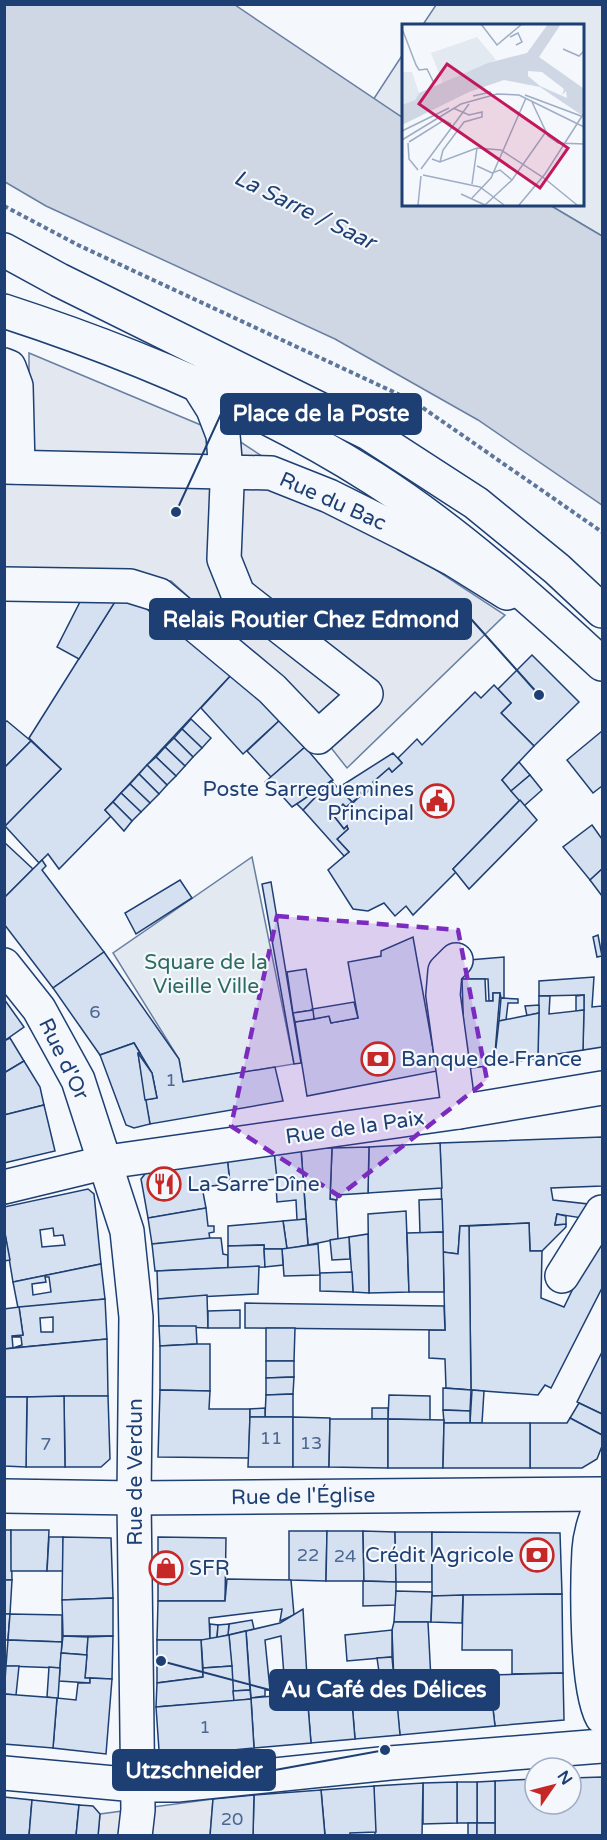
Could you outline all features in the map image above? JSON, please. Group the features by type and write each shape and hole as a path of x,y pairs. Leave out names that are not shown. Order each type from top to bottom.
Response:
{"street":[{"path":"4,250 58,280 368,433 476,503 557,569 603,611"},
{"path":"4,311 196,382 295,432 374,479 464,543 603,664"},
{"path":"4,365 9,367 16,386 11,467"},
{"path":"4,584 130,586 159,595 272,690 318,737 366,694 238,594 224,559 227,485 223,435 213,410 196,382"},
{"name":"Rue du Bac","path":"11,467 271,473 343,503 454,560 563,628"},
{"path":"456,960 445,971 443,995 459,1112"},
{"name":"Rue d'Or","path":"4,965 39,1009 78,1080 107,1162"},
{"name":"Rue de la Paix","path":"4,1187 107,1162 459,1112 603,1088"},
{"name":"Rue de Verdun","path":"107,1162 127,1231 136,1317 135,1836"},
{"path":"562,1276 603,1212"},
{"name":"Rue de l'Église","path":"4,1496 134,1498 603,1494"},
{"path":"603,1501 592,1528 589,1550 591,1684 603,1717"},
{"path":"4,1773 136,1785 177,1785 390,1763 603,1746"}],"path":[{"path":"4,206 78,245 413,401 603,532"}],"highlighted area":[{"path":"277,916 458,930 487,1080 339,1196 231,1126"}],"green space":[{"path":"436,5 602,5 602,236 551,206 583,206 583,24 423,24"},
{"path":"402,56 402,117 373,100"},
{"name":"Square de la Vieille Ville","path":"252,857 294,1064 183,1082 179,1059 113,953"}],"shaded area":[{"path":"29,353 239,441 505,615 347,768 273,674 171,581 5,571 4,454 29,452"},
{"path":"213,1799 210,1835 98,1836 100,1814"}],"water":[{"name":"La Sarre / Saar","path":"5,4 235,5 402,117 402,206 551,206 602,236 602,505 478,420 335,339 46,206 5,182"}],"building":[{"path":"124,587 149,611 156,603 232,674 105,810 111,816 59,869 48,854 39,863 5,826 61,769 29,738"},
{"path":"83,596 118,597 79,659 57,647"},
{"path":"532,655 579,702 534,746 501,713 511,703 498,689"},
{"path":"234,672 281,719 243,754 201,708"},
{"name":"Poste Sarreguemines Principal","path":"494,685 511,703 501,713 534,746 502,780 520,800 453,869 456,872 413,915 406,906 395,916 384,903 368,911 353,909 328,870 349,852 337,839 348,829 347,826 344,829 333,815 343,804 346,807 353,803 359,797 357,795 360,792 364,796 372,786 376,785 373,782 389,768 392,772 402,763 398,758 417,739 422,745 475,692 481,698"},
{"path":"191,719 211,738 202,748 182,729"},
{"path":"281,719 305,747 271,777 247,751"},
{"path":"7,721 31,741 4,768 4,723"},
{"path":"182,729 202,748 193,757 174,738"},
{"path":"602,731 602,786 593,793 567,760"},
{"path":"174,738 193,757 185,766 165,747"},
{"path":"31,741 61,769 4,827 4,768"},
{"path":"165,747 185,766 176,776 156,757"},
{"path":"305,747 333,780 292,807 276,789 273,792 265,782"},
{"path":"393,753 402,763 392,772 389,768 373,782 376,785 372,786 364,796 360,792 357,795 359,797 352,802 338,788"},
{"path":"156,757 176,776 167,785 147,765"},
{"path":"519,762 530,775 511,791 502,780"},
{"path":"147,765 167,785 159,794 139,774"},
{"path":"139,774 159,794 150,803 130,784"},
{"path":"530,775 542,790 524,806 511,791"},
{"path":"331,781 352,802 346,807 343,804 333,815 344,829 347,826 348,829 337,839 349,852 344,856 303,810"},
{"path":"331,781 303,810 297,804"},
{"path":"130,784 150,803 141,812 121,793"},
{"path":"121,793 141,812 132,821 113,802"},
{"path":"520,800 537,820 469,889 453,869"},
{"path":"113,802 132,821 124,831 105,810"},
{"path":"592,825 602,839 602,869 590,880 563,847"},
{"path":"4,842 33,869 4,898"},
{"path":"42,860 46,866 42,870 104,952 53,988 4,924 4,898"},
{"path":"602,869 602,896 590,880"},
{"path":"180,880 192,898 136,934 125,913"},
{"path":"271,882 301,1063 294,1064 262,884"},
{"path":"598,935 602,956 597,957 593,937"},
{"path":"413,937 437,1071 307,1096 295,1022 329,1016 331,1023 358,1018 348,962 381,956 381,951"},
{"path":"104,952 179,1059 183,1082 275,1067 283,1101 150,1124 145,1100 157,1098 152,1073 134,1043 100,1055 53,988"},
{"path":"504,957 504,998 501,998 500,993 493,993 493,1001 489,1001 488,979 462,979 457,961"},
{"path":"306,969 313,1010 293,1013 287,972"},
{"path":"594,977 592,1007 602,1006 602,1047 583,1050 584,995 539,996 539,981"},
{"path":"462,979 485,979 486,1001 493,1001 493,993 500,993 494,1065 465,1069"},
{"path":"584,995 584,1010 576,1011 576,996"},
{"path":"539,996 550,996 549,1014 584,1010 583,1050 538,1057"},
{"path":"501,998 518,999 518,1003 508,1003 506,1020 499,1021"},
{"path":"4,999 24,1027 4,1041"},
{"path":"354,1002 358,1018 331,1023 329,1016 314,1019 312,1009"},
{"path":"539,1005 539,1013 527,1016 525,1006"},
{"path":"313,1010 314,1019 295,1022 293,1013"},
{"path":"539,1013 538,1058 494,1065 499,1021"},
{"path":"10,1038 24,1061 4,1073 4,1041"},
{"path":"134,1043 140,1053 138,1053 150,1124 134,1128 126,1125 100,1055"},
{"path":"138,1053 152,1073 157,1098 145,1100"},
{"path":"24,1061 40,1087 44,1105 4,1115 4,1073"},
{"path":"44,1105 55,1151 4,1163 4,1115"},
{"path":"602,1137 602,1186 551,1188 553,1200 588,1204 582,1218 557,1214 555,1225 566,1224 566,1227 542,1251 530,1251 529,1223 460,1226 458,1254 443,1252 440,1143"},
{"path":"440,1143 442,1188 368,1193 369,1147"},
{"path":"369,1147 368,1193 337,1195 337,1200 330,1199 332,1148"},
{"path":"301,1148 332,1148 330,1199 336,1200 338,1239 308,1245"},
{"path":"301,1149 306,1219 297,1220 296,1200 277,1202 274,1151"},
{"path":"274,1151 277,1179 230,1184 227,1156"},
{"path":"227,1156 230,1184 202,1187 206,1208 148,1218 141,1179 149,1169"},
{"path":"88,1189 94,1194 101,1264 13,1282 4,1228 4,1207","holes":["53,1228 54,1236 63,1235 65,1245 42,1247 40,1230"]},
{"path":"442,1199 443,1232 420,1233 419,1200"},
{"path":"206,1208 208,1226 214,1226 214,1232 209,1233 210,1240 152,1244 148,1218"},
{"path":"406,1211 409,1292 369,1293 368,1214"},
{"path":"557,1214 566,1216 566,1224 555,1225"},
{"path":"306,1219 308,1245 287,1249 283,1221"},
{"path":"283,1221 287,1249 264,1249 264,1245 228,1246 228,1226"},
{"path":"529,1223 530,1251 542,1251 541,1298 564,1307 602,1229 602,1288 551,1388 545,1385 538,1395 471,1390 469,1226"},
{"path":"460,1226 469,1226 471,1390 446,1388 445,1359 429,1358 429,1330 445,1330 443,1252 458,1254"},
{"path":"4,1228 10,1260 4,1261"},
{"path":"443,1232 444,1292 409,1292 407,1233"},
{"path":"368,1234 369,1293 353,1292 349,1237"},
{"path":"349,1237 350,1259 332,1260 330,1240"},
{"path":"221,1238 223,1254 228,1255 228,1268 155,1271 152,1244"},
{"path":"318,1244 320,1275 284,1276 282,1249"},
{"path":"264,1245 265,1267 228,1268 228,1246"},
{"path":"264,1249 282,1249 283,1265 265,1267"},
{"path":"101,1264 105,1299 18,1308 13,1282","holes":["45,1277 49,1277 51,1292 33,1295 32,1284 46,1282"]},
{"path":"259,1266 258,1294 158,1299 157,1271"},
{"path":"352,1272 353,1292 320,1291 320,1273"},
{"path":"207,1295 208,1328 159,1326 158,1299"},
{"path":"105,1299 107,1339 13,1348 22,1345 21,1337 11,1337 23,1335 19,1307","holes":["53,1317 53,1332 41,1332 40,1318"]},
{"path":"245,1303 444,1306 445,1330 245,1328"},
{"path":"19,1307 23,1335 12,1336 13,1348 4,1349 4,1309"},
{"path":"240,1310 240,1328 208,1328 208,1311"},
{"path":"159,1326 196,1326 197,1344 160,1346"},
{"path":"266,1328 295,1328 294,1361 266,1361"},
{"path":"107,1339 108,1396 4,1397 4,1349"},
{"path":"210,1344 210,1391 160,1390 160,1346"},
{"path":"602,1352 602,1414 577,1402"},
{"path":"266,1361 294,1361 294,1377 266,1378"},
{"path":"294,1377 293,1394 266,1395 266,1378"},
{"path":"443,1388 471,1390 470,1411 443,1410"},
{"path":"160,1390 210,1391 209,1409 250,1409 249,1458 158,1457"},
{"path":"472,1390 484,1391 482,1423 470,1423"},
{"path":"293,1394 293,1417 265,1417 266,1395"},
{"path":"389,1395 430,1396 430,1420 388,1419"},
{"path":"64,1396 108,1396 110,1459 101,1467 65,1467"},
{"path":"64,1396 65,1467 26,1467 27,1397"},
{"path":"4,1397 27,1397 26,1467 4,1466"},
{"path":"579,1403 602,1414 602,1435 570,1418"},
{"path":"265,1408 265,1417 250,1417 250,1409"},
{"path":"372,1408 388,1408 388,1419 372,1419"},
{"path":"443,1410 470,1411 470,1423 444,1423"},
{"path":"250,1417 293,1417 293,1467 248,1467"},
{"path":"293,1417 330,1418 329,1467 293,1467"},
{"path":"570,1418 602,1435 602,1446 597,1459 582,1468 530,1468 530,1423 567,1423"},
{"path":"330,1419 388,1419 388,1468 329,1467"},
{"path":"388,1419 444,1420 443,1468 388,1468"},
{"path":"444,1423 530,1423 530,1468 443,1468"},
{"path":"4,1530 11,1530 12,1580 4,1580"},
{"path":"11,1530 49,1530 47,1571 11,1571"},
{"path":"289,1531 327,1531 326,1581 289,1580"},
{"path":"327,1531 363,1531 364,1581 326,1581"},
{"path":"363,1531 395,1532 396,1582 364,1581"},
{"path":"395,1532 432,1532 432,1582 396,1582"},
{"path":"432,1532 560,1533 562,1594 432,1596"},
{"path":"49,1537 63,1537 64,1571 47,1571"},
{"path":"63,1537 111,1538 113,1598 62,1600"},
{"path":"158,1537 226,1538 225,1601 158,1601"},
{"path":"227,1579 291,1580 294,1615 280,1621 282,1609 209,1618 210,1640 157,1640 158,1601 225,1601"},
{"path":"4,1580 12,1580 10,1614 4,1614"},
{"path":"363,1581 396,1582 396,1605 363,1606"},
{"path":"396,1591 432,1592 431,1622 394,1622"},
{"path":"562,1594 563,1673 512,1674 512,1650 462,1650 463,1595"},
{"path":"463,1595 462,1623 431,1622 432,1596"},
{"path":"113,1598 113,1636 63,1636 62,1600"},
{"path":"303,1609 308,1694 289,1695 285,1689 281,1636 265,1640 270,1690 265,1690 265,1696 251,1698 246,1631 280,1623"},
{"path":"4,1614 10,1614 8,1640 4,1640"},
{"path":"10,1614 62,1615 62,1642 8,1640"},
{"path":"252,1620 254,1629 228,1635 229,1624"},
{"path":"394,1622 428,1622 431,1680 394,1683 392,1630"},
{"path":"210,1624 218,1625 217,1638 210,1640"},
{"path":"229,1624 228,1635 217,1638 218,1625"},
{"path":"392,1630 392,1657 347,1661 345,1635"},
{"path":"246,1631 250,1690 233,1691 229,1635"},
{"path":"229,1635 232,1666 203,1668 201,1640"},
{"path":"63,1636 88,1637 87,1655 61,1653"},
{"path":"113,1636 112,1679 85,1678 88,1637"},
{"path":"8,1640 62,1642 60,1668 6,1666"},
{"path":"157,1640 201,1640 203,1677 157,1683"},
{"path":"61,1653 87,1655 85,1678 90,1678 90,1683 59,1681"},
{"path":"392,1657 395,1691 382,1692 377,1658"},
{"path":"6,1666 19,1666 16,1695 4,1694"},
{"path":"232,1666 234,1701 156,1707 157,1683 203,1677 203,1668"},
{"path":"49,1667 60,1668 58,1699 47,1697"},
{"path":"563,1673 564,1720 495,1726 489,1675"},
{"path":"489,1675 495,1726 400,1735 394,1683"},
{"path":"90,1678 112,1679 106,1754 53,1748 57,1698 76,1700 78,1683 90,1683"},
{"path":"382,1686 382,1692 396,1691 400,1735 355,1739 351,1690"},
{"path":"250,1690 251,1699 234,1701 233,1691"},
{"path":"351,1690 355,1739 311,1743 307,1694"},
{"path":"307,1693 311,1743 254,1748 251,1698"},
{"path":"4,1694 57,1698 53,1748 4,1744"},
{"path":"251,1699 254,1748 168,1756 159,1750 156,1707"},
{"path":"602,1777 602,1836 495,1836 495,1781 523,1780 523,1816 583,1816 583,1778"},
{"path":"495,1781 495,1823 477,1823 477,1782"},
{"path":"457,1782 477,1782 477,1823 457,1823"},
{"path":"457,1782 457,1823 423,1824 423,1783"},
{"path":"423,1783 422,1836 375,1836 374,1786"},
{"path":"374,1786 376,1832 350,1833 350,1836 325,1835 321,1790"},
{"path":"321,1790 325,1836 253,1835 254,1795"},
{"path":"254,1795 253,1836 210,1836 213,1799"},
{"path":"4,1797 32,1800 29,1836 4,1836"},
{"path":"32,1800 79,1805 76,1836 29,1836"},
{"path":"79,1805 93,1806 100,1814 98,1836 76,1836"},
{"path":"468,1823 477,1823 477,1836 468,1836"},
{"path":"477,1823 495,1823 495,1836 477,1836"}],"place":[{"name":"Place de la Poste","path":"176,512"},
{"name":"Relais Routier Chez Edmond","path":"539,695"},
{"name":"Poste Sarreguemines Principal","path":"437,801"},
{"name":"Banque de France","path":"378,1059"},
{"name":"La Sarre Dîne","path":"164,1184"},
{"name":"Crédit Agricole","path":"537,1555"},
{"name":"SFR","path":"166,1568"},
{"name":"Au Café des Délices","path":"161,1661"},
{"name":"Utzschneider","path":"385,1750"}]}
